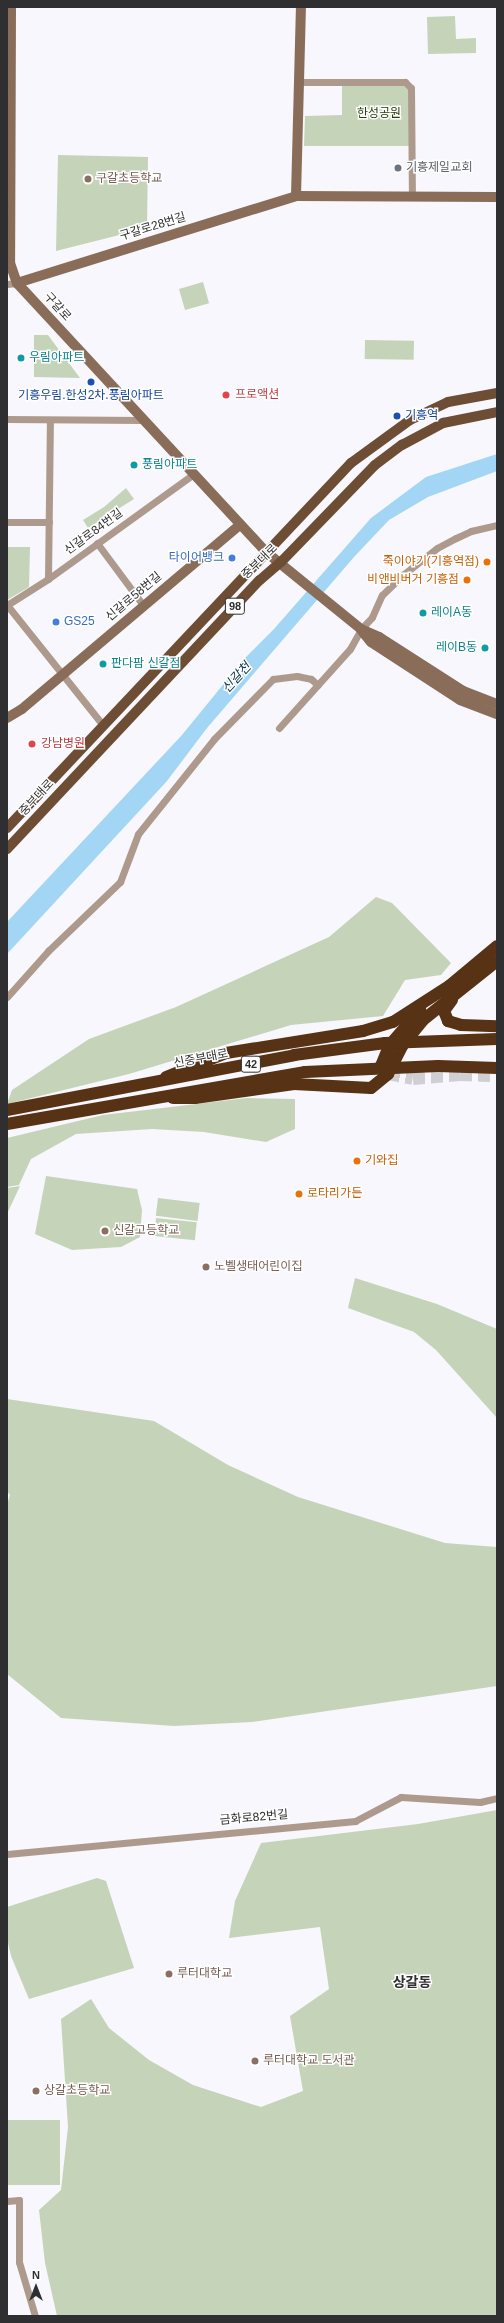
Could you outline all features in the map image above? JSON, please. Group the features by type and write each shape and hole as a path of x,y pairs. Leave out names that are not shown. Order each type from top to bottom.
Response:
{"highway":[{"path":"388,1074 381,1066 389,1046 405,1025 442,990 497,946"},
{"path":"154,1098 195,1098 294,1084 371,1088 388,1074 402,1046 423,1020 454,997 497,961"},
{"path":"153,1084 203,1060 226,1053 363,1031 393,1022 442,990"},
{"path":"454,997 444,1011 448,1021 461,1025 497,1026"},
{"name":"신중부대로","path":"7,1110 153,1084 294,1055 385,1043 497,1039"},
{"name":"42","path":"7,1124 305,1072 438,1066 497,1068"}],"main road":[{"name":"중부대로","path":"7,828 102,724 351,463 384,437 410,420 448,402 497,393"},
{"name":"중부대로","path":"7,849 260,580 281,562 375,465 402,446 443,423 497,412"}],"street":[{"name":"구갈로","path":"11,7 9,37 8,167 10,263 12,284 266,552 281,562 361,629"},
{"path":"296,196 301,7"},
{"path":"299,82 405,82 411,88 412,197"},
{"name":"구갈로28번길","path":"12,284 296,196 497,197"},
{"path":"7,419 142,420"},
{"path":"48,579 50,420"},
{"name":"신갈로84번길","path":"7,605 48,579 192,474"},
{"path":"7,522 49,522"},
{"name":"신갈로58번길","path":"7,718 62,675 240,525"},
{"path":"279,728 350,649 361,629 372,617 382,595 418,562 466,533 497,525"},
{"path":"97,543 144,605"},
{"path":"7,605 102,724"},
{"path":"361,629 379,637 463,691 497,704"},
{"path":"361,629 371,642 460,700 497,714"},
{"path":"7,997 48,951 120,882 138,834 214,739 274,679 297,676 310,679 318,685"},
{"name":"금화로82번길","path":"7,1854 355,1821 401,1797 480,1802 497,1798"},
{"path":"7,2201 19,2200 19,2262 35,2316"}],"green space":[{"path":"455,16 456,39 476,38 476,53 428,54 427,17"},
{"name":"한성공원","path":"342,84 402,84 409,91 409,146 304,146 305,116 342,115"},
{"path":"58,155 148,157 147,228 56,251"},
{"path":"203,282 209,303 185,310 179,289"},
{"path":"34,335 48,335 80,378 34,377"},
{"path":"365,340 414,341 414,360 365,359"},
{"path":"126,488 134,499 88,528 83,520 104,507"},
{"path":"7,547 30,547 29,587 7,600"},
{"path":"376,897 392,903 451,963 441,975 405,980 383,1016 291,1025 129,1074 7,1104 12,1090 89,1039 176,1007 329,937"},
{"path":"247,1098 295,1099 295,1129 266,1142 204,1132 152,1129 76,1134 31,1159 19,1185 7,1187 7,1138 103,1115"},
{"path":"46,1176 137,1189 142,1210 140,1237 121,1247 72,1250 35,1234"},
{"path":"20,1186 7,1214 7,1188"},
{"path":"158,1198 200,1203 197,1221 156,1216"},
{"path":"156,1218 197,1222 195,1240 154,1236"},
{"path":"355,1278 437,1304 497,1329 497,1418 436,1350 414,1332 348,1308"},
{"path":"7,1399 154,1421 228,1465 298,1497 445,1543 497,1547 497,1686 252,1722 174,1726 61,1718 7,1674 7,1505 10,1495 7,1491"},
{"path":"497,1810 497,2316 57,2316 45,2263 39,2210 61,2190 68,2127 61,2019 91,1999 109,2028 149,2060 193,2085 261,2107 303,2091 290,2016 329,1989 320,1927 229,1938 235,1901 261,1843 418,1824"},
{"path":"97,1878 106,1881 134,1968 29,1999 11,1956 7,1938 7,1907"},
{"path":"7,2120 60,2120 60,2185 7,2185"}],"water":[{"name":"신갈천","path":"497,454 497,471 428,497 389,520 354,557 207,728 167,781 7,954 7,922 182,735 244,659 274,629 371,518 426,477"}],"tunnel":[{"path":"388,1074 413,1079 460,1075 497,1076"}],"place":[{"name":"기흥제일교회","path":"398,168"},
{"name":"구갈초등학교","path":"88,179"},
{"name":"우림아파트","path":"21,358"},
{"name":"기흥우림.한성2차.풍림아파트","path":"91,382"},
{"name":"프로액션","path":"226,395"},
{"name":"기흥역","path":"397,416"},
{"name":"풍림아파트","path":"134,465"},
{"name":"타이어뱅크","path":"232,558"},
{"name":"죽이야기(기흥역점)","path":"487,562"},
{"name":"비앤비버거 기흥점","path":"467,580"},
{"name":"레이A동","path":"423,613"},
{"name":"GS25","path":"56,622"},
{"name":"레이B동","path":"485,648"},
{"name":"판다팜 신갈점","path":"103,664"},
{"name":"강남병원","path":"32,744"},
{"name":"기와집","path":"357,1161"},
{"name":"로타리가든","path":"299,1194"},
{"name":"신갈고등학교","path":"105,1231"},
{"name":"노벨생태어린이집","path":"206,1267"},
{"name":"루터대학교","path":"169,1974"},
{"name":"루터대학교 도서관","path":"255,2061"},
{"name":"상갈초등학교","path":"36,2091"}],"district":[{"name":"상갈동","path":"412,1982"}]}
